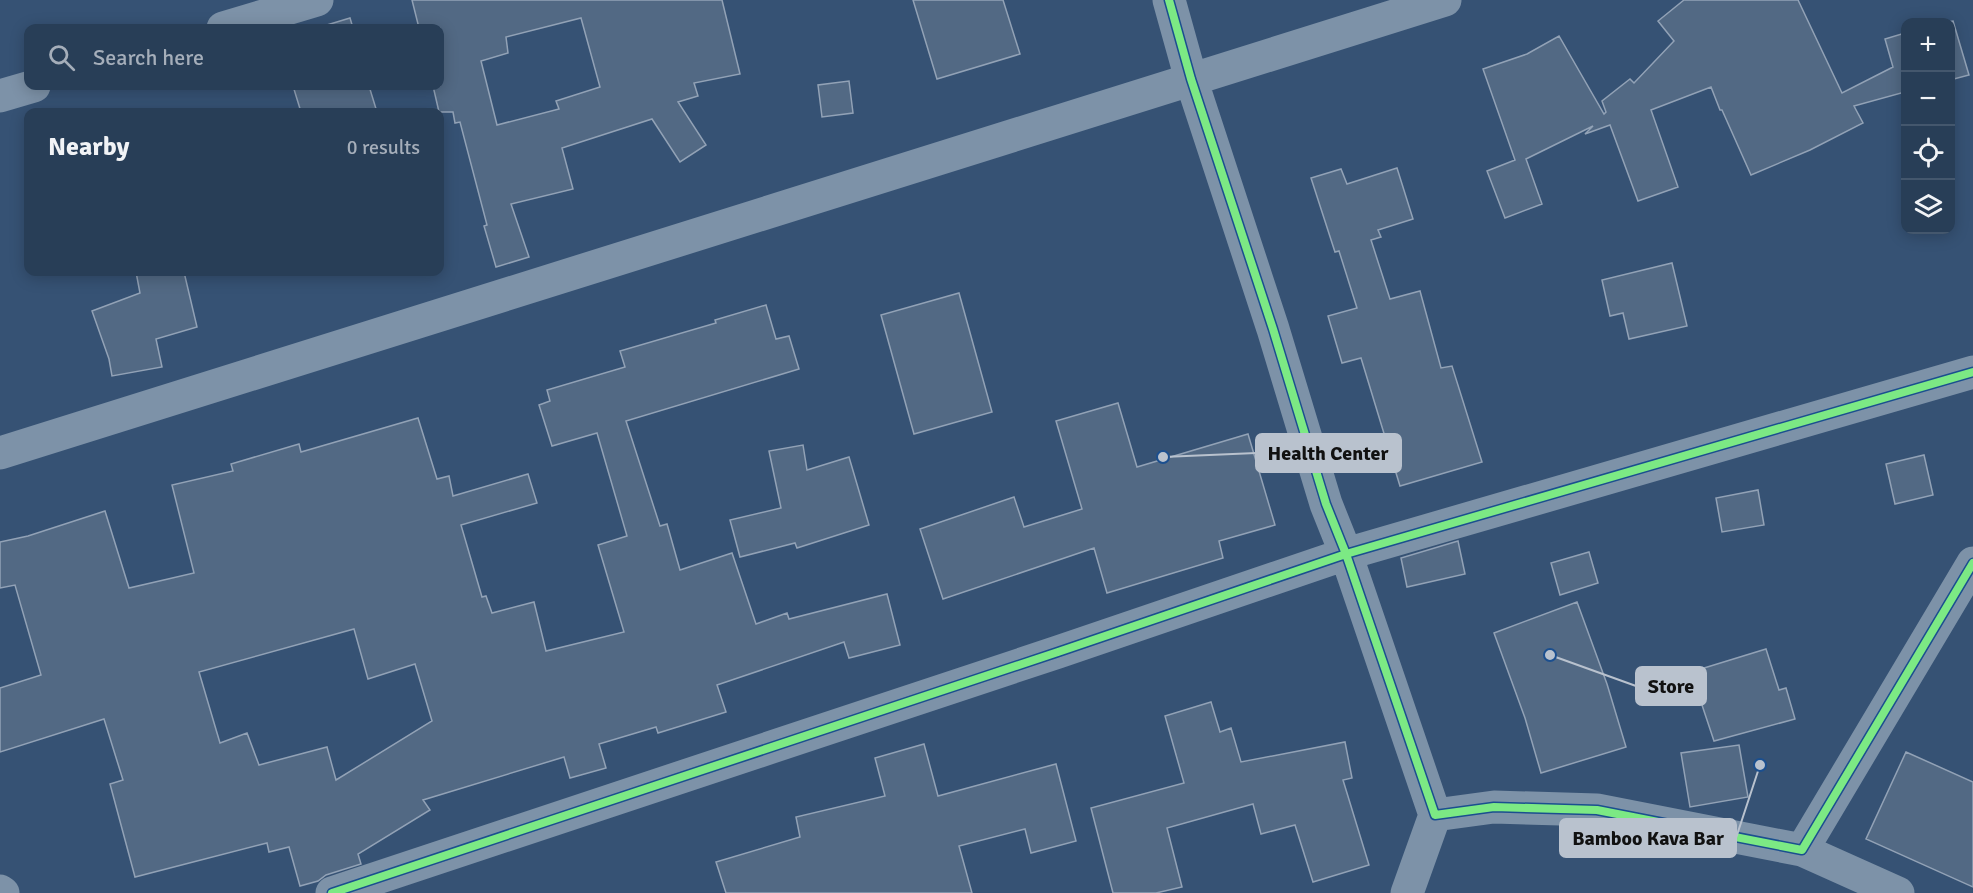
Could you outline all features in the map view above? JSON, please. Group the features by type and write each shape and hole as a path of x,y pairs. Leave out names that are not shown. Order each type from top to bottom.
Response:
{"street":[{"path":"236,24 317,0"},
{"path":"1169,0 1191,79 1273,329 1326,504 1346,554 1435,815 1407,893"},
{"path":"0,453 1445,0"},
{"path":"0,96 24,89"},
{"path":"332,893 1346,554 1973,372"},
{"path":"1802,850 1973,563"},
{"path":"1435,815 1494,807 1597,810 1802,850 1898,893"}],"building":[{"path":"412,0 722,0 740,74 694,83 698,96 678,102 706,145 680,162 652,119 562,148 573,189 511,204 529,257 496,267 460,122 455,123 453,112 444,112 444,108 438,108 434,90 444,90 444,24 418,24","holes":["581,18 600,87 556,101 559,109 497,125 481,61 508,53 506,37"]},
{"path":"913,0 1003,0 1020,54 937,79"},
{"path":"1684,0 1798,0 1842,93 1893,67 1885,39 1901,34 1901,93 1854,106 1863,123 1810,150 1751,175 1711,87 1651,110 1678,187 1638,201 1610,125 1585,134 1593,126 1526,159 1542,204 1505,218 1487,171 1515,160 1483,69 1527,54 1559,36 1604,114 1606,112 1602,101 1630,79 1634,83 1674,41 1658,21"},
{"path":"350,18 352,24 330,24"},
{"path":"1955,28 1969,75 1955,79"},
{"path":"849,81 853,113 822,117 818,85"},
{"path":"294,90 370,90 376,108 300,108"},
{"path":"1397,168 1413,219 1378,230 1381,237 1371,240 1390,299 1420,291 1441,368 1452,366 1482,462 1400,486 1361,358 1342,363 1328,316 1357,308 1339,251 1335,252 1311,178 1341,169 1347,184"},
{"path":"1672,263 1687,326 1629,339 1623,313 1610,316 1602,280"},
{"path":"137,276 185,276 197,327 156,339 162,367 112,376 109,359 92,311 140,293"},
{"path":"959,293 992,412 914,434 881,315"},
{"path":"766,305 776,339 789,336 799,369 626,421 660,526 667,524 680,570 732,553 756,624 787,613 789,619 887,594 900,645 849,658 844,642 717,685 726,712 658,733 656,727 599,744 606,768 570,778 564,757 423,800 430,810 358,854 361,864 300,886 289,847 269,852 267,843 135,877 110,784 123,780 104,719 0,752 0,688 41,675 15,585 0,588 0,542 28,536 105,511 129,588 194,573 172,485 233,471 231,464 299,444 301,452 418,418 437,479 449,476 453,496 528,474 537,503 461,525 482,597 486,596 492,613 534,602 546,651 624,632 598,545 627,536 597,433 552,446 539,405 550,401 547,390 625,367 620,351 716,323 715,320","holes":["354,629 368,679 415,664 432,721 336,780 327,747 259,765 247,733 220,743 199,672"]},
{"path":"1118,403 1137,467 1248,434 1275,525 1219,541 1223,558 1107,593 1094,548 943,599 920,529 1014,497 1024,527 1082,509 1056,421"},
{"path":"803,445 807,470 849,457 869,525 797,548 795,543 740,557 730,520 781,508 769,451"},
{"path":"1924,455 1933,495 1895,504 1886,464"},
{"path":"1758,490 1764,525 1722,532 1716,498"},
{"path":"1458,541 1465,574 1407,587 1401,558"},
{"path":"1589,552 1598,583 1560,595 1551,563"},
{"path":"1577,602 1607,684 1626,747 1541,773 1525,718 1494,633"},
{"path":"1766,649 1779,690 1786,688 1795,719 1714,741 1691,672"},
{"path":"1211,702 1220,732 1231,728 1241,762 1345,742 1352,778 1343,780 1369,865 1313,882 1295,825 1261,834 1253,804 1167,828 1182,887 1156,893 1113,893 1091,808 1184,783 1165,716"},
{"path":"924,744 938,796 1056,764 1076,841 1031,853 1025,829 959,846 972,893 726,893 716,862 800,837 796,817 885,796 875,758"},
{"path":"1739,745 1748,797 1690,807 1681,753"},
{"path":"1906,752 1973,782 1973,887 1866,839"}],"cycle path":[{"path":"1169,0 1191,79 1273,329 1326,504 1346,554 1435,815 1494,807 1597,810 1802,850 1973,563"},
{"path":"332,893 1346,554 1973,372"}],"place":[{"name":"Health Center","path":"1163,457"},
{"name":"Store","path":"1550,655"},
{"name":"Bamboo Kava Bar","path":"1760,765"}]}
